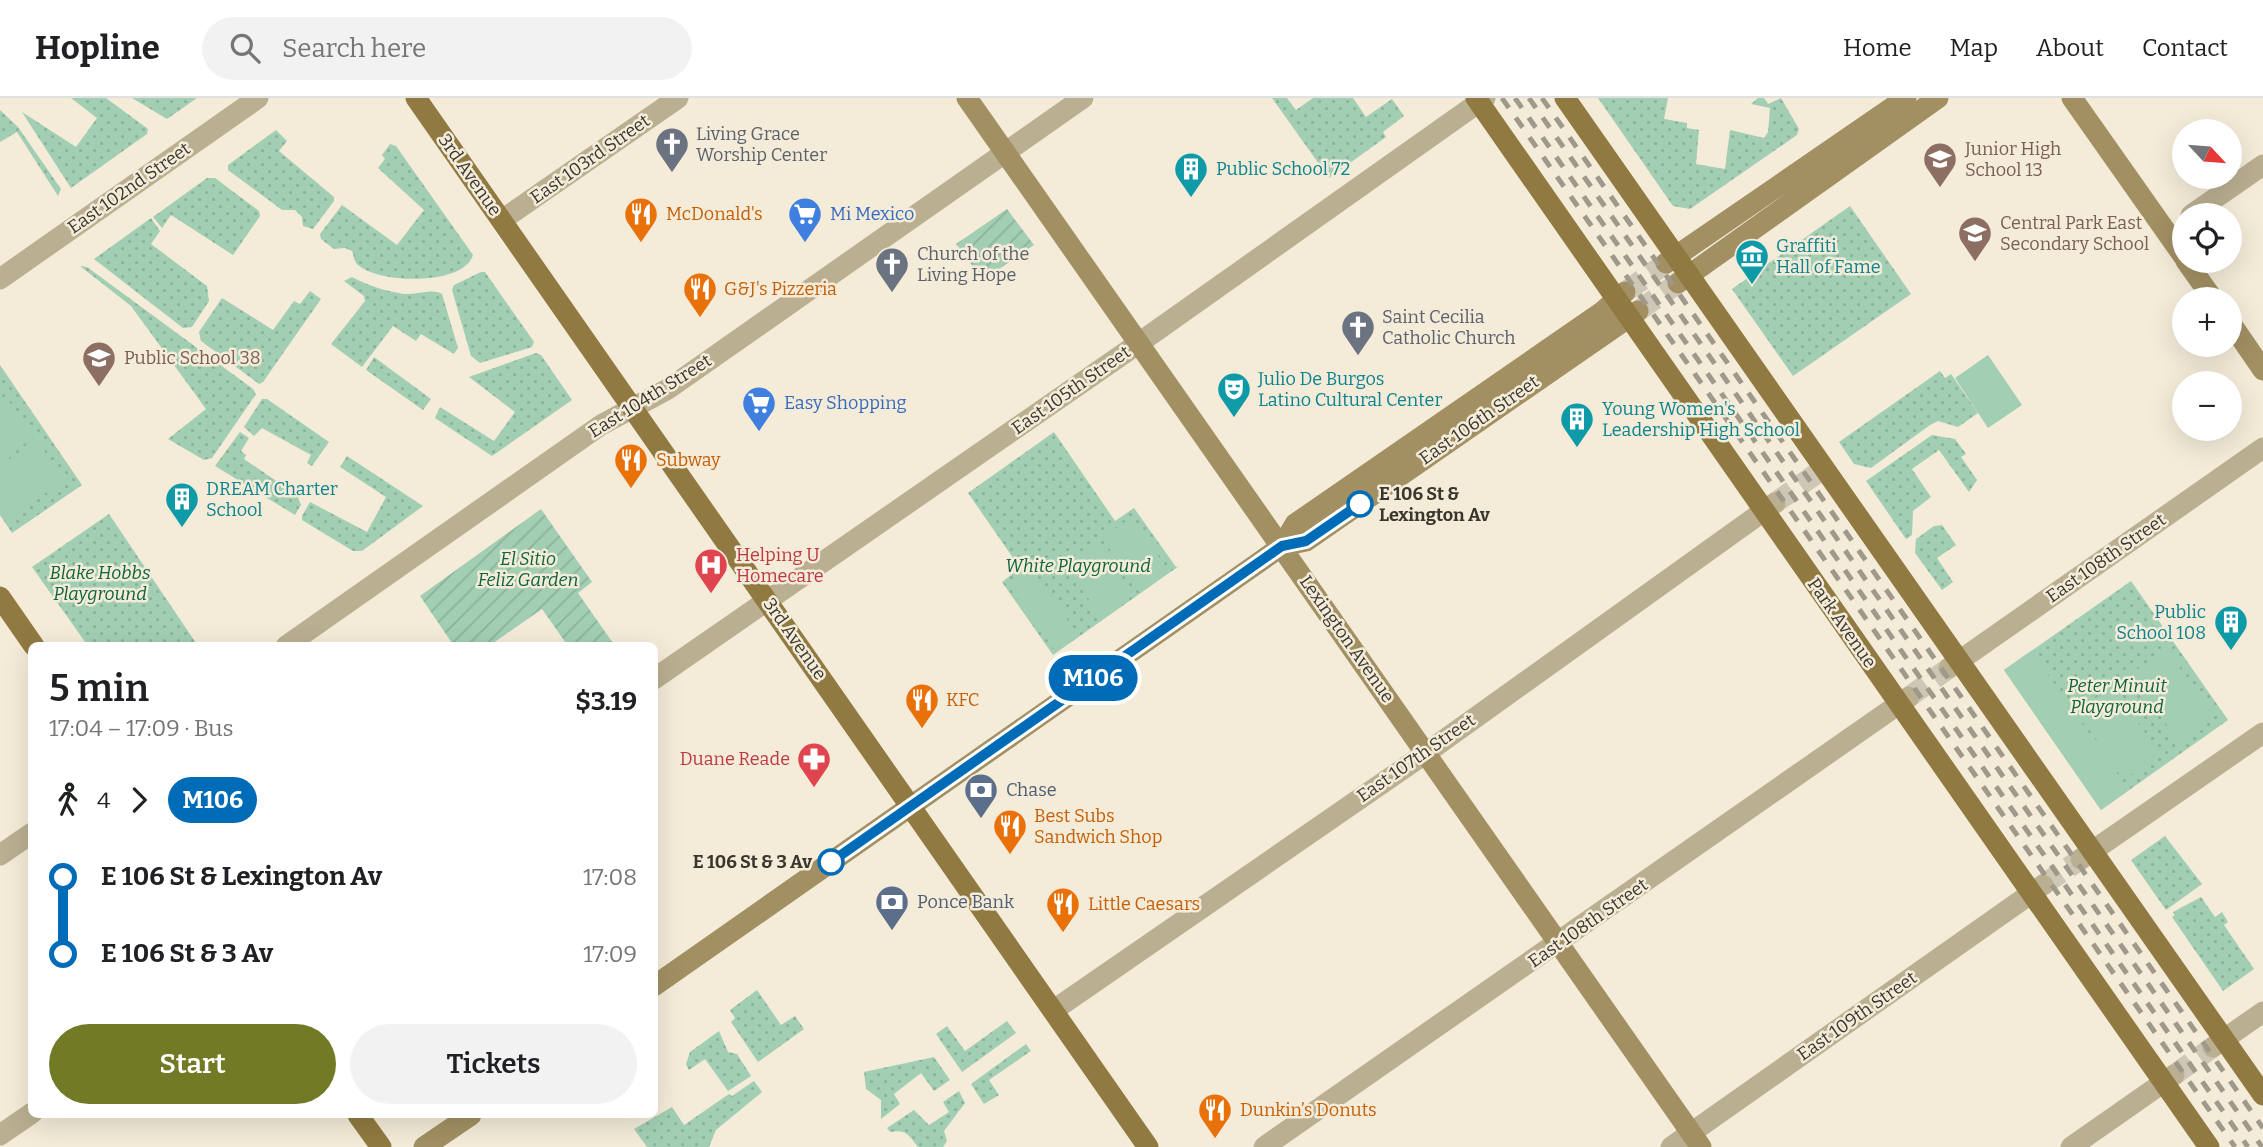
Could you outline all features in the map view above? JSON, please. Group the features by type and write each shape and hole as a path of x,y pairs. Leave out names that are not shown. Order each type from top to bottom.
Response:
{"main road":[{"name":"3rd Avenue","path":"416,98 1148,1147"},
{"name":"Lexington Avenue","path":"967,98 1696,1140"},
{"path":"1565,98 1677,269 2219,1044 2263,1095"},
{"path":"1677,269 1906,98"},
{"path":"1677,269 1938,98"},
{"path":"2073,98 2172,222"},
{"name":"Park Avenue","path":"1480,99 2169,1079 2208,1147"},
{"name":"East 106th Street","path":"658,983 1282,546 1295,524 1627,305"},
{"path":"2242,339 2263,370"},
{"path":"0,597 31,642"},
{"path":"361,1118 381,1147"},
{"path":"424,1147 467,1118"}],"street":[{"name":"East 102nd Street","path":"0,279 258,98"},
{"name":"East 103rd Street","path":"502,220 678,98"},
{"name":"East 104th Street","path":"292,642 569,447 632,407 668,389 1083,98"},
{"name":"East 105th Street","path":"658,676 1139,343 1480,99"},
{"path":"2208,203 2263,165"},
{"name":"East 108th Street","path":"1954,665 2263,448"},
{"name":"East 107th Street","path":"1054,1010 1426,753 1769,507"},
{"name":"East 108th Street","path":"1264,1147 1904,700"},
{"path":"2087,855 2263,733"},
{"path":"0,855 28,836"},
{"name":"East 109th Street","path":"1671,1147 1696,1140 2037,889"},
{"path":"2219,1044 2263,1012"},
{"path":"2071,1147 2169,1079"},
{"path":"0,1135 28,1116"}],"green space":[{"path":"71,98 106,98 148,129 147,134 71,188 22,112 76,147 97,118"},
{"path":"132,98 197,98 167,119"},
{"path":"1272,98 1287,98 1296,110 1313,98 1353,98 1366,117 1392,99 1404,116 1383,132 1386,137 1329,178"},
{"path":"1598,98 1668,98 1664,119 1687,123 1687,128 1699,130 1696,164 1725,169 1730,130 1764,138 1768,132 1770,108 1751,104 1758,98 1764,98 1768,104 1781,98 1799,129 1797,135 1690,209 1673,206"},
{"path":"0,110 18,127 61,189 58,196 17,132 0,142"},
{"path":"276,130 287,141 279,151 334,197 334,201 313,229 303,226 302,217 295,210 282,210 228,170 228,165"},
{"path":"390,144 396,146 473,255 466,265 454,272 420,279 384,276 358,265 352,251 345,248 334,249 321,239 320,234 342,205 397,245 424,210 378,168 385,159 382,155"},
{"path":"207,178 215,178 259,211 260,216 233,255 171,215 162,228 153,217"},
{"path":"1850,206 1911,294 1793,376 1732,289"},
{"path":"1007,209 1034,245 983,280 956,244"},
{"path":"151,218 160,231 151,244 207,286 209,301 192,327 183,328 94,259"},
{"path":"80,266 87,267 253,389 256,394 212,458 204,460 168,439 206,409 131,306"},
{"path":"485,272 534,342 532,347 480,363 471,356 452,290 454,285"},
{"path":"352,277 371,286 397,293 442,294 458,348 454,354 421,334 416,341 393,326 362,367 331,344 365,301 364,296 344,281"},
{"path":"310,291 321,299 259,384 201,341 199,332 222,298 273,330 294,301 300,304"},
{"path":"536,353 541,355 572,400 492,456 435,418 440,407 494,441 515,412 469,377"},
{"path":"1988,355 2022,405 1988,428 1955,378"},
{"path":"374,357 431,399 423,410 366,370"},
{"name":"Blake Hobbs Playground","path":"0,365 82,485 12,533 0,515"},
{"path":"1940,371 1945,378 1951,374 1978,413 1958,427 1938,421 1930,425 1871,468 1854,464 1839,442"},
{"path":"7,398 34,437 0,461 0,403"},
{"path":"262,399 267,399 329,442 312,466 307,463 311,455 262,428 254,436 244,427"},
{"path":"240,432 249,438 241,451 246,455 244,459 297,495 301,505 295,515 215,466"},
{"name":"White Playground","path":"1054,432 1115,521 1134,508 1176,567 1179,566 1053,655 1002,582 1020,568 968,493"},
{"path":"1932,435 1955,439 1966,454 1961,457 1977,480 1969,492 1939,450 1912,469 1931,497 1913,511 1912,535 1906,539 1866,481"},
{"path":"37,440 64,480 10,518 0,505 0,466"},
{"path":"347,456 423,506 362,551 353,551 302,520 310,502 367,532 386,497 340,467"},
{"name":"El Sitio Feliz Garden","path":"541,509 592,582 578,593 612,642 565,642 542,609 495,642 451,642 420,596"},
{"name":"Blake Hobbs Playground","path":"109,514 195,642 85,642 32,567"},
{"path":"1132,517 1168,570 1138,591 1102,538"},
{"path":"1942,525 1956,545 1937,558 1953,582 1942,590 1915,553 1916,539 1934,526"},
{"path":"1095,543 1132,596 1101,617 1064,563"},
{"path":"1032,569 1079,636 1056,652 1008,585"},
{"name":"Peter Minuit Playground","path":"2131,581 2228,720 2101,810 2004,670"},
{"path":"2166,649 2215,717 2179,742 2131,674"},
{"path":"2031,651 2129,790 2101,810 2004,670"},
{"path":"2112,686 2160,754 2125,779 2077,712"},
{"path":"2165,836 2202,884 2166,910 2131,860"},
{"path":"2201,897 2215,917 2222,912 2228,922 2224,925 2254,969 2223,991 2172,917 2175,915 2173,912"},
{"path":"757,990 781,1025 795,1016 804,1029 758,1062 731,1022 735,1018 730,1010"},
{"path":"1007,1021 1016,1033 962,1072 936,1034 947,1026 965,1051"},
{"path":"719,1031 728,1052 737,1054 751,1076 728,1091 705,1059 689,1070 686,1064 690,1052"},
{"path":"1026,1044 1031,1051 989,1080 999,1095 984,1104 971,1084"},
{"path":"934,1057 950,1080 934,1091 921,1073 894,1094 900,1104 881,1119 881,1100 866,1089 864,1072"},
{"path":"754,1081 762,1092 716,1130 709,1147 647,1147 634,1129 658,1118 658,1115 672,1107 684,1125 729,1094 732,1096"},
{"path":"959,1091 965,1103 944,1131 947,1141 943,1147 918,1147 907,1134 900,1131 890,1132 887,1128 914,1110 929,1125 949,1112 943,1102"}],"tunnel":[{"path":"1625,292 1666,263"},
{"path":"1638,311 1678,283"},
{"path":"1775,503 1823,469"},
{"path":"1909,697 1949,668"},
{"path":"2043,885 2081,859"},
{"path":"2174,1075 2213,1047"}],"railway":[{"path":"1502,98 2235,1147"},
{"path":"1515,98 2248,1147"},
{"path":"1529,98 2262,1147"},
{"path":"1542,98 2263,1128"}],"bus line":[{"name":"M106","path":"831,862 1282,546 1306,541 1360,504"}],"place":[{"name":"Living Grace Worship Center","path":"672,174"},
{"name":"Junior High School 13","path":"1940,189"},
{"name":"Public School 72","path":"1191,199"},
{"name":"McDonald's","path":"641,244"},
{"name":"Mi Mexico","path":"805,244"},
{"name":"Central Park East Secondary School","path":"1975,263"},
{"name":"Graffiti Hall of Fame","path":"1752,286"},
{"name":"Church of the Living Hope","path":"892,294"},
{"name":"G&J's Pizzeria","path":"700,319"},
{"name":"Saint Cecilia Catholic Church","path":"1358,357"},
{"name":"Public School 38","path":"99,388"},
{"name":"Julio De Burgos Latino Cultural Center","path":"1234,419"},
{"name":"Easy Shopping","path":"759,433"},
{"name":"Young Women's Leadership High School","path":"1577,449"},
{"name":"Subway","path":"631,490"},
{"name":"E 106 St & Lexington Av","path":"1360,504"},
{"name":"DREAM Charter School","path":"182,529"},
{"name":"Helping U Homecare","path":"711,595"},
{"name":"Public School 108","path":"2231,652"},
{"name":"KFC","path":"922,730"},
{"name":"Duane Reade","path":"814,789"},
{"name":"Chase","path":"981,820"},
{"name":"Best Subs Sandwich Shop","path":"1010,856"},
{"name":"E 106 St & 3 Av","path":"831,862"},
{"name":"Ponce Bank","path":"892,932"},
{"name":"Little Caesars","path":"1063,934"},
{"name":"Dunkin’s Donuts","path":"1215,1140"}]}
